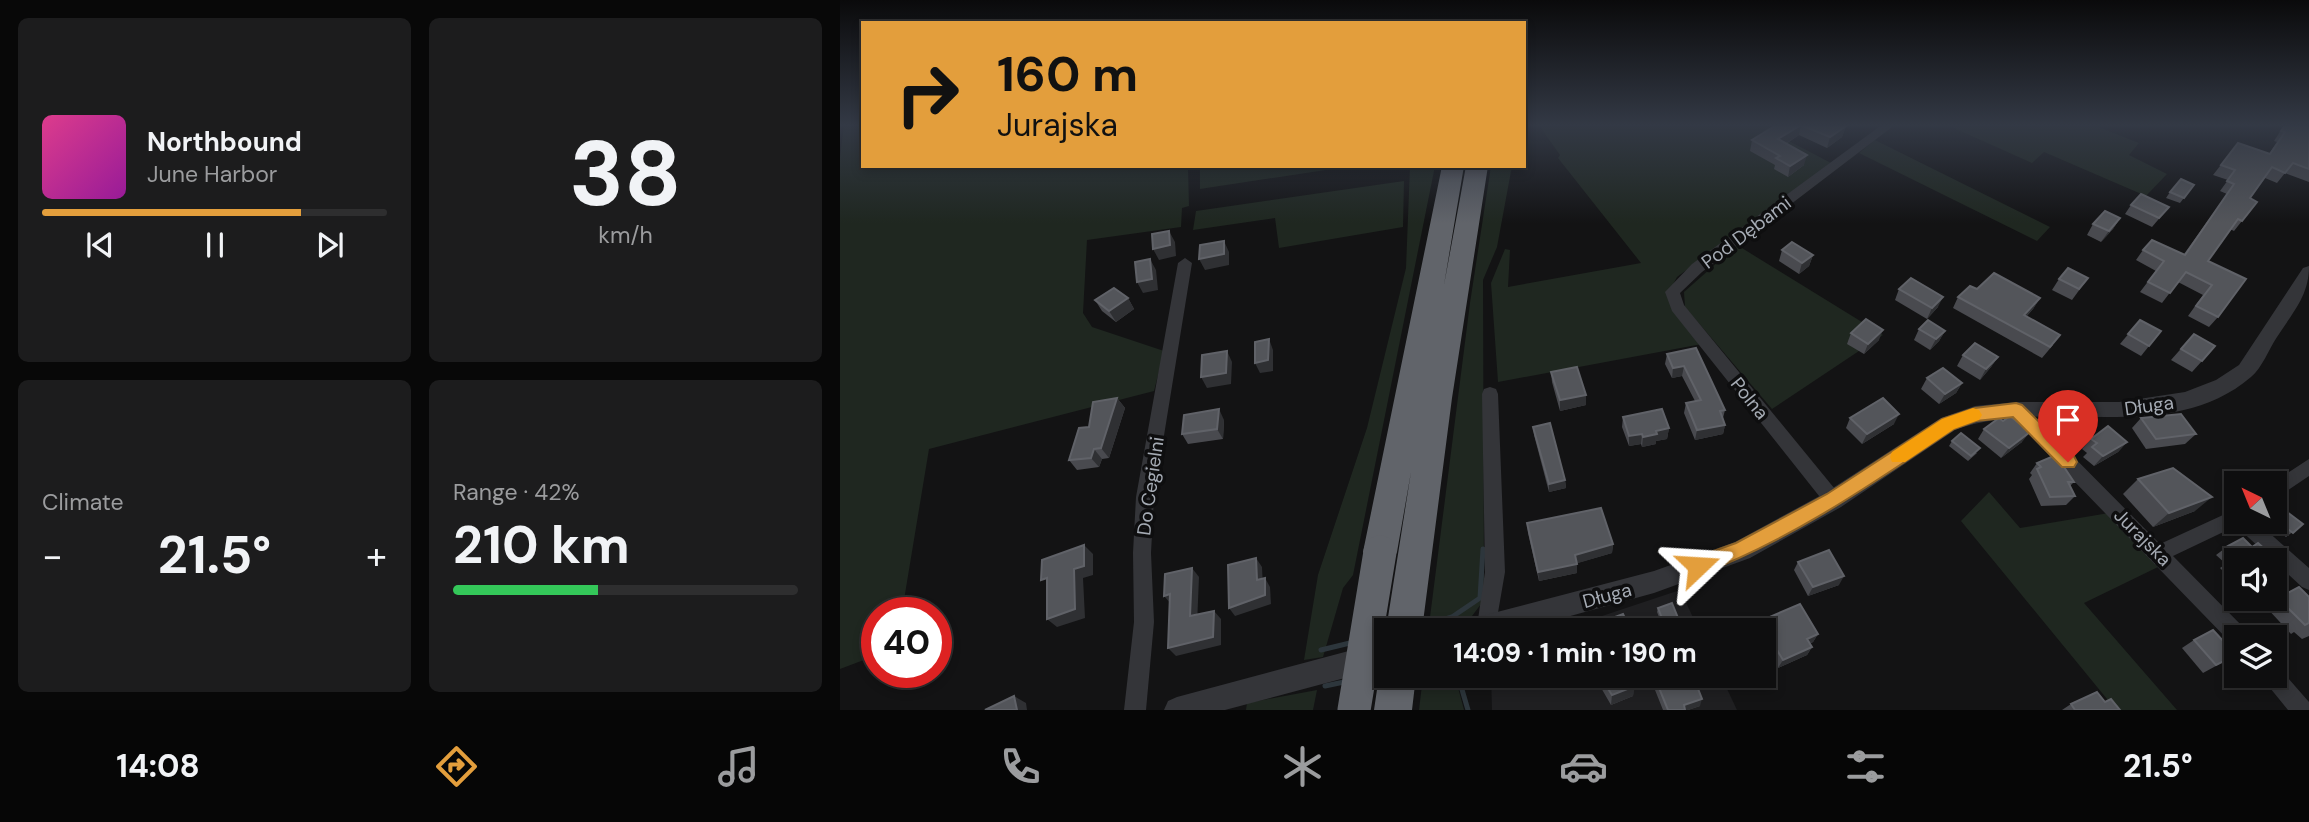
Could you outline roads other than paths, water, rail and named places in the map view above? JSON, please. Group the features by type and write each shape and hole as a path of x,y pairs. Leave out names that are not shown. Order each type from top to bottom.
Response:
{"highway":[{"path":"1403,618 1397,555 1453,168"},
{"path":"1354,710 1397,555 1477,168"},
{"path":"1393,710 1396,688"}],"street":[{"name":"Pod Dębami","path":"1672,292 1697,268 1846,157"},
{"name":"Do Cegielni","path":"1135,710 1144,622 1142,553 1145,497 1185,263"},
{"name":"Długa","path":"1517,618 1679,573 1742,550 1833,500 1948,424 1975,414 2016,410 2119,410 2187,400 2223,386 2246,370 2309,272"},
{"name":"Polna","path":"1672,292 1677,307 1833,500"},
{"path":"1484,618 1495,572 1490,394"},
{"name":"Jurajska","path":"2016,410 2160,553 2228,625"},
{"path":"2287,482 2309,466"},
{"path":"2160,553 2224,523"},
{"path":"2257,534 2309,581"},
{"path":"1177,710 1374,657"},
{"path":"2282,688 2297,709"}],"waterway":[{"path":"1449,618 1480,598 1483,549"},
{"path":"1321,650 1354,642"},
{"path":"1325,686 1344,682"},
{"path":"1462,688 1468,710"}]}
